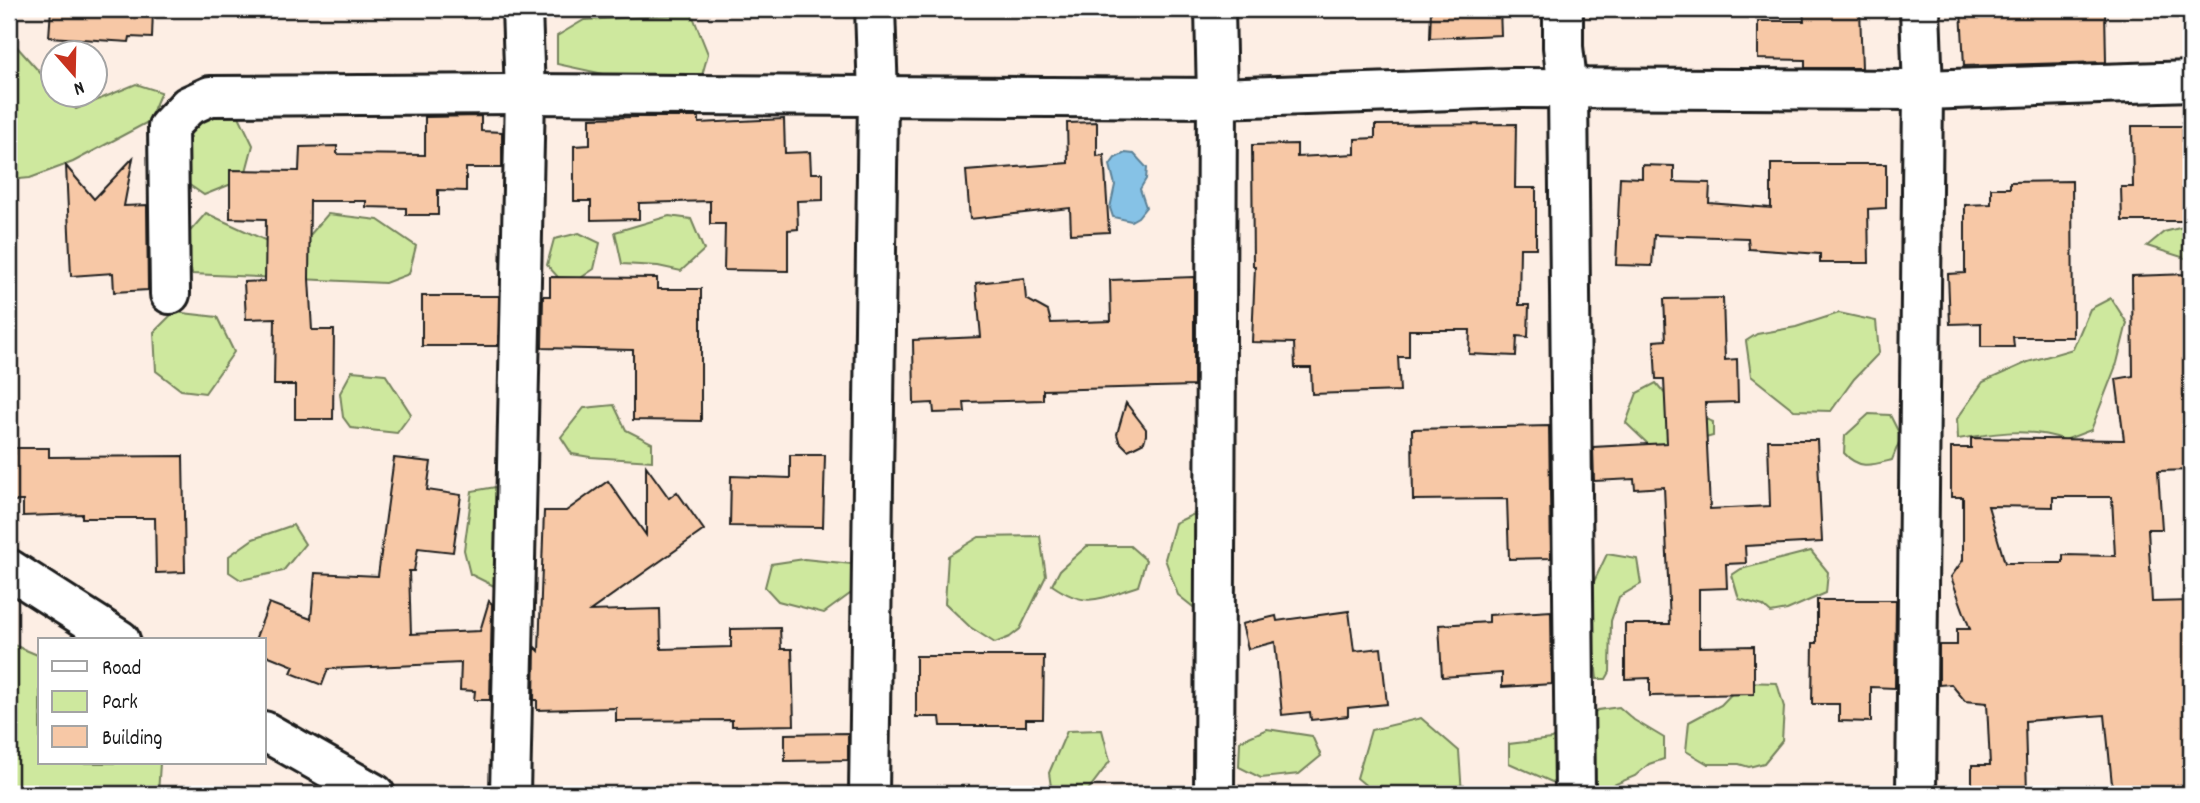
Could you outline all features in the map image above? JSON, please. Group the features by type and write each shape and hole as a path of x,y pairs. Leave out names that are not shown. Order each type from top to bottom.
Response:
{"street":[{"path":"510,794 524,94 523,9"},
{"path":"869,794 878,95 875,9"},
{"path":"1214,794 1217,98 1215,9"},
{"path":"1563,9 1563,47 1568,90 1575,794"},
{"path":"1916,794 1923,90 1920,9"},
{"path":"170,294 168,127 188,106 210,96 524,94 1217,98 1513,88 1923,90 2191,81"},
{"path":"9,569 117,638"},
{"path":"266,732 374,794"}],"green space":[{"path":"692,14 708,54 699,86 622,78 557,64 557,36 584,20"},
{"path":"9,38 38,70 38,108 108,108 108,96 136,84 161,92 148,122 73,162 30,178 9,180"},
{"path":"236,110 253,145 244,179 204,195 188,184 184,167 193,121"},
{"path":"206,213 269,242 304,242 328,214 378,220 416,246 409,274 385,283 192,274 185,237"},
{"path":"669,216 691,219 704,250 681,271 658,266 622,264 615,232"},
{"path":"2191,225 2191,260 2147,246 2164,232"},
{"path":"579,233 600,243 594,269 567,287 547,265 554,239"},
{"path":"2111,298 2127,323 2117,363 2091,430 2065,440 2026,432 1958,439 1957,419 1983,382 2028,362 2073,349 2090,309"},
{"path":"174,312 217,317 234,352 205,393 181,390 156,371 154,332"},
{"path":"1839,313 1876,321 1879,353 1854,379 1831,411 1794,410 1751,376 1746,341 1757,334 1796,327"},
{"path":"352,371 385,374 411,414 397,433 351,428 343,417 340,393"},
{"path":"1656,383 1676,407 1713,422 1713,436 1680,445 1648,444 1626,423 1637,393"},
{"path":"614,405 626,430 652,443 652,461 572,454 561,437 584,408"},
{"path":"1869,414 1890,415 1901,437 1892,460 1861,464 1844,453 1845,436"},
{"path":"496,487 501,517 503,560 494,586 470,574 464,550 472,491"},
{"path":"1207,508 1197,610 1178,595 1165,559 1175,523"},
{"path":"293,525 305,544 283,571 241,580 229,572 229,556 253,539"},
{"path":"1040,536 1046,576 1020,629 1010,637 995,643 970,627 945,603 948,556 979,537"},
{"path":"1087,546 1130,546 1146,560 1138,586 1104,598 1085,599 1064,593 1052,585 1060,570"},
{"path":"1811,551 1828,572 1826,593 1787,610 1771,613 1763,606 1739,599 1732,575 1741,569"},
{"path":"1607,554 1637,559 1641,584 1619,597 1611,621 1610,672 1606,679 1597,679 1588,594"},
{"path":"804,559 852,564 854,591 824,613 778,601 765,587 771,564"},
{"path":"9,643 38,655 38,764 160,764 158,794 9,794"},
{"path":"1743,682 1777,683 1784,707 1782,741 1764,763 1749,767 1739,764 1708,764 1686,751 1689,722 1721,705"},
{"path":"1619,707 1634,720 1664,738 1664,759 1649,764 1635,776 1604,789 1552,782 1509,763 1509,744 1551,739 1598,710"},
{"path":"1421,718 1459,751 1462,794 1376,794 1357,778 1371,730"},
{"path":"1267,729 1312,736 1321,756 1299,774 1261,778 1239,767 1240,741"},
{"path":"1102,730 1110,761 1085,794 1052,794 1049,773 1067,731"}],"water":[{"path":"1125,153 1134,154 1147,168 1146,179 1140,189 1146,207 1131,221 1113,217 1110,208 1115,185 1110,165 1115,158"}],"building":[{"path":"51,9 153,9 152,38 130,37 129,42 108,41 108,38 49,37"},
{"path":"1431,9 1500,9 1501,35 1430,38"},
{"path":"1803,9 1860,9 1862,68 1805,68 1805,60 1758,59 1758,21 1804,21"},
{"path":"1961,9 2105,9 2106,62 1964,66"},
{"path":"481,116 481,131 502,132 502,168 466,168 466,191 438,190 438,215 406,215 406,208 366,207 366,201 310,201 309,279 312,330 334,330 333,419 295,419 295,385 274,385 275,318 246,319 244,282 265,281 266,219 230,218 230,170 299,171 300,147 337,146 337,154 425,155 425,117"},
{"path":"699,117 699,123 784,119 785,153 810,152 811,173 823,173 823,200 797,201 798,229 788,230 788,271 724,270 725,224 710,224 710,201 639,203 639,219 591,220 591,201 574,201 574,146 590,145 590,118"},
{"path":"1097,122 1097,156 1104,155 1109,232 1071,234 1070,208 970,219 966,171 1068,163 1067,123"},
{"path":"1516,124 1515,188 1536,188 1536,248 1520,248 1519,305 1529,305 1528,337 1517,336 1516,356 1469,354 1470,330 1409,330 1409,357 1398,357 1400,391 1312,394 1311,368 1295,368 1294,343 1252,342 1255,266 1252,145 1297,144 1297,157 1355,154 1355,139 1375,138 1375,125"},
{"path":"2132,126 2188,126 2191,143 2191,221 2122,221 2121,187 2133,187"},
{"path":"133,158 124,206 147,205 148,290 114,292 113,273 71,276 66,166 94,199"},
{"path":"1771,164 1886,164 1886,208 1868,209 1869,263 1820,263 1820,254 1749,249 1748,238 1654,235 1652,266 1616,265 1620,177 1642,178 1642,165 1674,166 1674,182 1710,183 1709,203 1771,208"},
{"path":"2072,181 2073,337 2013,337 2014,347 1981,347 1981,323 1950,324 1948,274 1965,273 1965,205 1991,204 1991,188 2010,188 2010,182"},
{"path":"2189,274 2191,470 2158,471 2162,529 2148,529 2152,602 2191,601 2191,794 2113,794 2105,715 2025,721 2027,794 1972,794 1972,765 1990,765 1987,703 1965,701 1951,684 1939,685 1939,645 1957,645 1957,629 1970,629 1951,577 1963,560 1963,497 1951,497 1951,448 1971,448 1971,438 2124,440 2116,379 2133,376 2132,276","holes":["2053,497 2112,497 2115,556 2063,555 2063,563 2005,563 1988,506 2053,507"]},
{"path":"550,277 657,278 657,289 701,289 701,421 633,420 633,350 542,348 543,296 550,296"},
{"path":"1194,277 1194,386 1043,390 1043,400 964,402 965,412 934,413 933,403 914,404 913,340 981,337 976,283 1024,278 1026,299 1048,311 1051,323 1111,321 1110,280"},
{"path":"422,296 499,296 498,346 422,346"},
{"path":"1723,298 1725,360 1737,359 1738,402 1705,403 1710,509 1770,506 1768,440 1817,440 1822,542 1745,546 1746,563 1726,564 1727,588 1699,589 1699,647 1754,646 1754,694 1650,696 1650,678 1625,679 1625,624 1670,624 1664,487 1635,489 1634,479 1594,481 1593,447 1667,443 1664,379 1656,379 1654,341 1666,340 1664,299"},
{"path":"1126,403 1146,429 1144,442 1128,450 1119,441 1117,434"},
{"path":"1549,426 1551,558 1509,559 1507,499 1413,500 1412,429"},
{"path":"15,448 49,448 49,457 183,456 185,572 156,573 155,518 82,518 82,514 23,516 23,501 9,501 9,454 15,454"},
{"path":"790,455 825,455 823,527 730,526 731,476 790,478"},
{"path":"394,458 431,462 427,490 461,495 453,552 418,548 414,571 409,571 411,634 480,631 489,601 492,604 490,700 474,700 475,691 460,690 461,663 328,669 322,685 291,673 294,666 266,655 266,638 256,638 269,603 311,619 315,573 378,576"},
{"path":"646,466 669,498 677,492 704,530 590,611 660,609 661,649 731,647 731,629 780,628 781,649 792,649 794,725 732,726 732,720 616,721 616,708 537,710 537,700 534,700 535,647 539,651 544,511 566,511 608,481 646,535"},
{"path":"1817,600 1896,600 1895,688 1871,687 1871,722 1839,721 1839,704 1812,704"},
{"path":"1349,611 1354,651 1381,648 1387,704 1348,708 1348,716 1311,720 1310,712 1282,715 1275,642 1248,649 1242,624 1276,616 1277,621"},
{"path":"1551,611 1552,684 1502,687 1502,673 1442,677 1439,625 1489,622 1489,615"},
{"path":"916,656 1044,656 1043,719 1026,719 1026,726 941,726 940,717 916,717"},
{"path":"848,733 848,760 785,761 785,734"}]}
